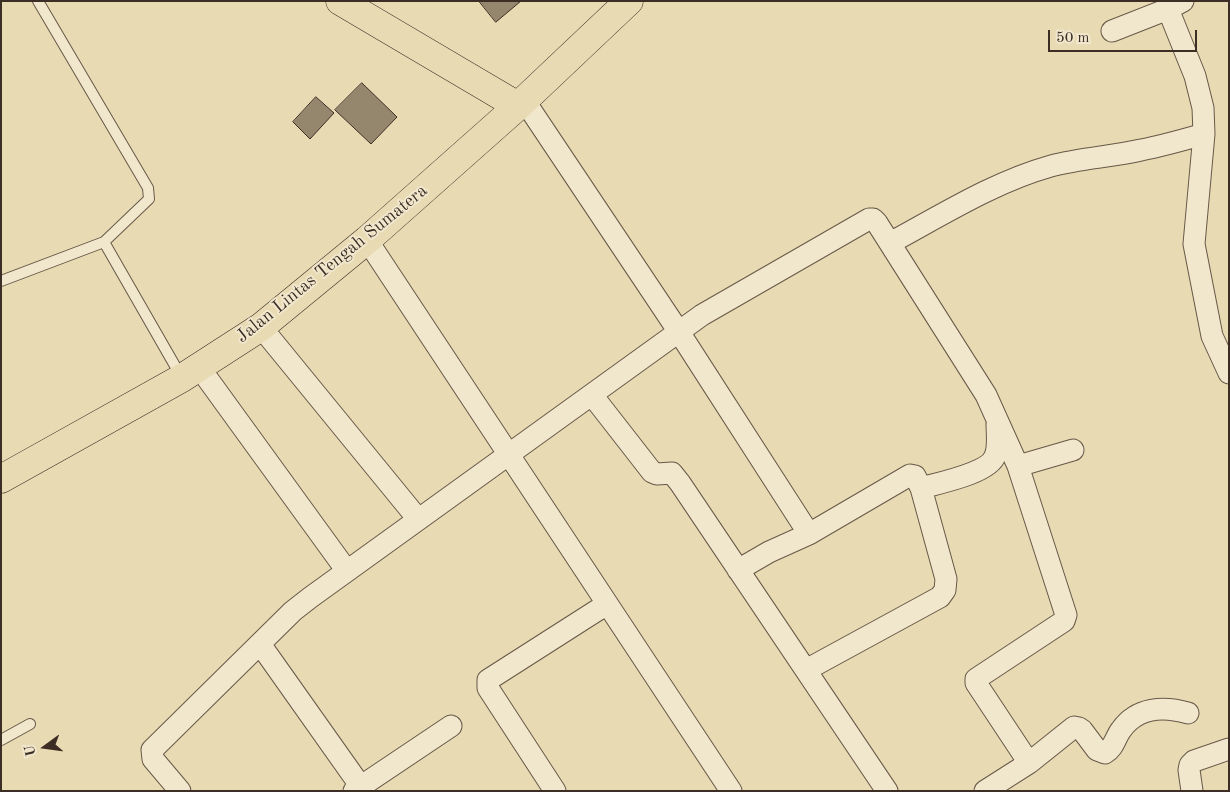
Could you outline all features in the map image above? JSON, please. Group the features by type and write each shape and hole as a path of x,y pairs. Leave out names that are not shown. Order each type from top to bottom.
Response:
{"main road":[{"path":"340,1 521,103"},
{"name":"Jalan Lintas Tengah Sumatera","path":"1,479 190,373 261,328 367,240 521,103 629,1"}],"street":[{"path":"1112,31 1175,5 1203,108 1204,134 1194,244 1212,336 1229,373"},
{"path":"521,103 679,332 809,534"},
{"path":"890,243 1001,184 1031,172 1065,162 1142,150 1204,134"},
{"path":"180,791 153,759 152,750 293,611 702,315 865,220 871,219 875,221 890,243 986,395 997,416 1018,466 1066,615 1066,620 975,680 1029,763"},
{"path":"367,240 731,791"},
{"path":"261,328 418,519"},
{"path":"190,373 346,571"},
{"path":"592,394 652,472 658,474 670,473 676,478 887,791"},
{"path":"921,488 982,470 992,462 996,455 997,416"},
{"path":"1018,466 1073,450"},
{"path":"738,570 769,552 809,534 910,475 915,476 921,488 946,579 946,590 940,596 806,670"},
{"path":"555,791 488,688 487,682 490,677 607,604"},
{"path":"260,644 360,789 451,726"},
{"path":"985,791 1029,763 1074,727 1082,730 1096,750 1105,752 1111,750 1120,731 1127,723 1142,713 1163,709 1188,713"},
{"path":"1192,791 1190,765 1194,761 1229,749"}],"lane":[{"path":"1,281 104,242 149,199 148,188 38,1"},
{"path":"104,242 190,373"},
{"path":"1,740 30,724"}],"building":[{"path":"479,1 521,1 496,22"},
{"path":"362,83 397,117 371,144 335,110"},
{"path":"316,97 334,113 310,139 293,122"}]}
